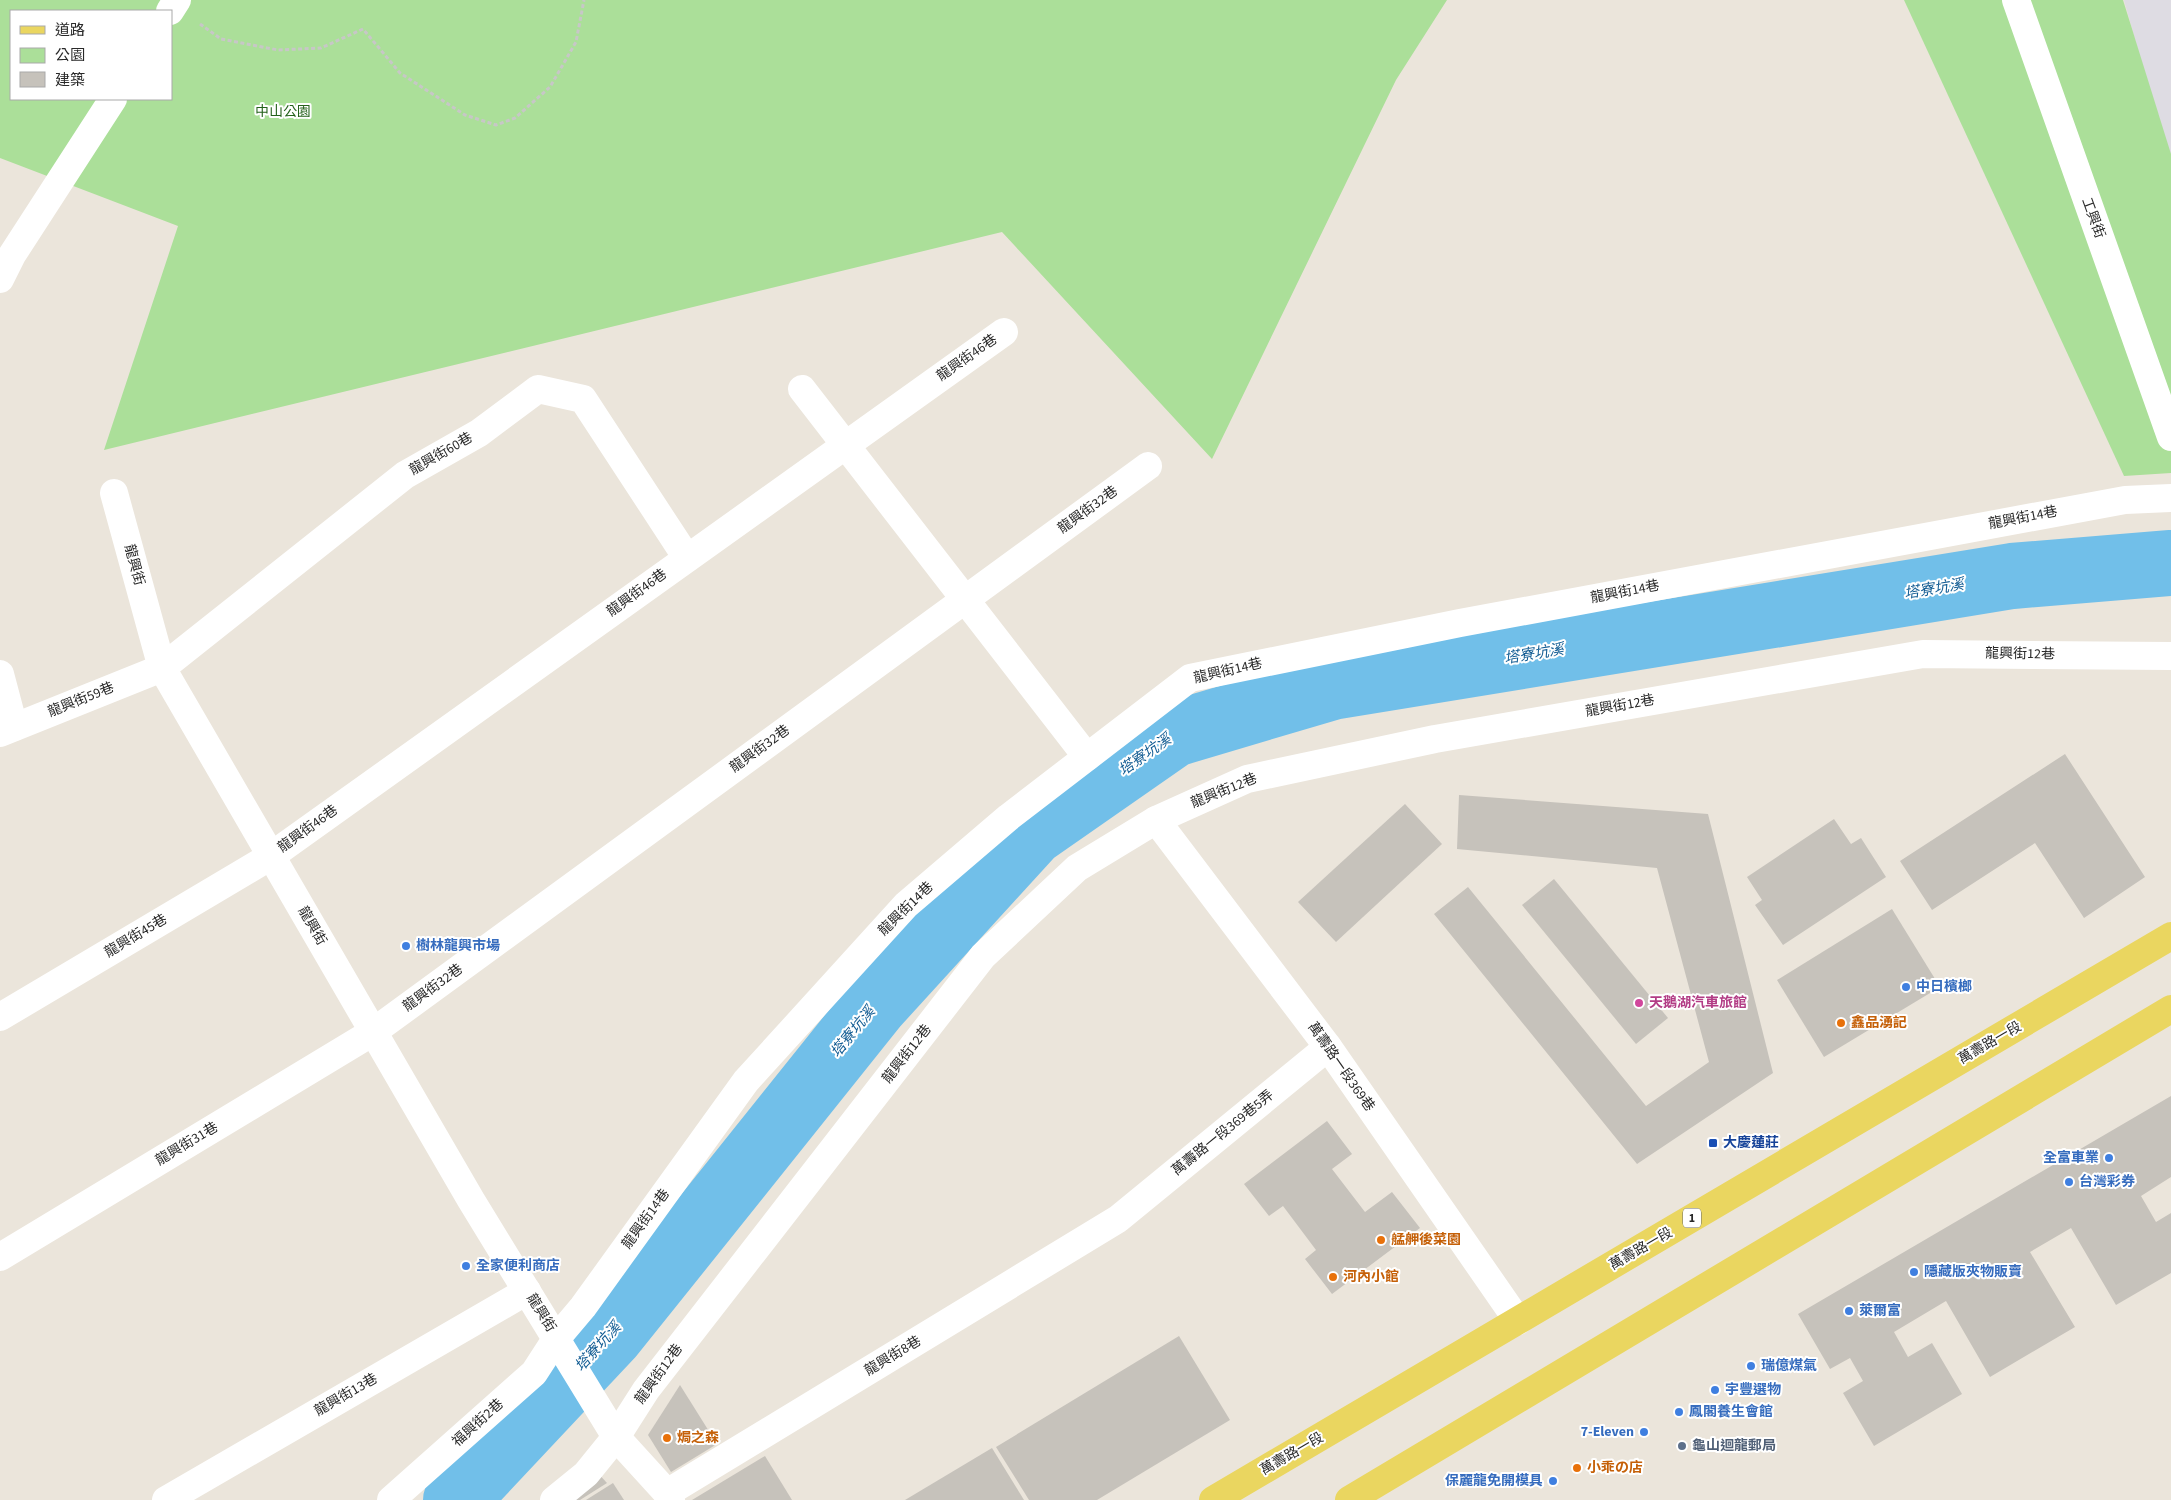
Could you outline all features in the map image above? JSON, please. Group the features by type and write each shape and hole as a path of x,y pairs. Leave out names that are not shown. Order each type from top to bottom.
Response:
{"main road":[{"name":"萬壽路一段","path":"1214,1500 2171,936"},
{"path":"1355,1498 2171,1009"}],"street":[{"name":"工興街","path":"2016,0 2171,437"},
{"path":"0,279 12,255 112,100"},
{"name":"龍興街46巷","path":"271,856 1004,332"},
{"name":"龍興街60巷","path":"162,668 405,475 479,433 538,389 583,399 686,558"},
{"path":"802,389 1087,757"},
{"name":"龍興街32巷","path":"373,1032 1148,466"},
{"name":"龍興街","path":"114,493 162,668 471,1200 614,1432"},
{"name":"龍興街14巷","path":"556,1339 588,1299 746,1081 906,905 1009,817 1190,678 1460,623 2115,501 2171,498"},
{"name":"龍興街12巷","path":"554,1500 586,1474 614,1432 646,1390 983,956 1077,868 1156,820 1247,779 1435,738 1923,654 2171,656"},
{"name":"龍興街59巷","path":"7,730 162,668"},
{"path":"0,674 7,730"},
{"name":"萬壽路一段369巷","path":"1156,820 1328,1048 1518,1321"},
{"name":"龍興街45巷","path":"0,1016 271,856"},
{"name":"龍興街31巷","path":"0,1257 373,1032"},
{"name":"萬壽路一段369巷5弄","path":"1118,1219 1328,1048"},
{"name":"龍興街8巷","path":"669,1496 1118,1219"},
{"name":"龍興街13巷","path":"166,1500 527,1291"},
{"name":"福興街2巷","path":"391,1500 534,1373 556,1339"},
{"path":"614,1432 669,1496"}],"path":[{"path":"174,5 221,40 278,50 321,48 363,29 400,73 465,115 496,125 515,118 550,87 576,42 584,0"}],"shaded area":[{"path":"2124,0 2171,0 2171,169"}],"green space":[{"name":"中山公園","path":"0,0 1447,0 1396,80 1212,459 1002,232 104,450 178,226 0,158"},
{"path":"1904,0 2123,0 2171,154 2171,473 2124,476"}],"building":[{"path":"2065,754 2145,877 2084,918 2035,843 1932,910 1900,861"},
{"path":"1459,795 1708,814 1773,1073 1637,1164 1434,914 1468,887 1646,1106 1709,1062 1657,868 1457,849"},
{"path":"1405,804 1442,844 1336,942 1298,902"},
{"path":"1834,819 1851,844 1861,838 1886,877 1783,945 1755,905 1762,900 1747,877"},
{"path":"1554,879 1668,1018 1636,1044 1522,905"},
{"path":"1892,909 1940,987 1824,1057 1777,980"},
{"path":"2171,1096 2171,1177 2141,1196 2156,1222 2171,1213 2171,1273 2116,1305 2071,1228 2030,1252 2075,1327 1990,1377 1946,1301 1894,1332 1908,1357 1932,1343 1962,1394 1874,1446 1843,1393 1863,1381 1850,1358 1830,1369 1798,1314"},
{"path":"1327,1121 1352,1154 1332,1169 1365,1212 1392,1192 1420,1228 1332,1294 1305,1259 1316,1250 1283,1206 1269,1216 1244,1184"},
{"path":"1179,1336 1230,1420 1097,1500 1029,1500 996,1447"},
{"path":"680,1385 717,1444 671,1472 648,1435"},
{"path":"992,1448 1024,1500 905,1500"},
{"path":"765,1456 792,1500 692,1500"},
{"path":"595,1470 607,1483 580,1500 569,1500"},
{"path":"613,1483 624,1500 586,1500"}],"waterway":[{"name":"塔寮坑溪","path":"456,1500 611,1335 876,1004 1032,833 1174,734 1332,687 2012,576 2171,563"}],"place":[{"name":"樹林龍興市場","path":"406,946"},
{"name":"中日檳榔","path":"1906,987"},
{"name":"天鵝湖汽車旅館","path":"1639,1003"},
{"name":"鑫品湧記","path":"1841,1023"},
{"name":"大慶蓮莊","path":"1713,1143"},
{"name":"全富車業","path":"2109,1158"},
{"name":"台灣彩券","path":"2069,1182"},
{"name":"艋舺後菜園","path":"1381,1240"},
{"name":"全家便利商店","path":"466,1266"},
{"name":"隱藏版夾物販賣","path":"1914,1272"},
{"name":"河內小館","path":"1333,1277"},
{"name":"萊爾富","path":"1849,1311"},
{"name":"瑞億煤氣","path":"1751,1366"},
{"name":"宇豐選物","path":"1715,1390"},
{"name":"鳳閣養生會館","path":"1679,1412"},
{"name":"7-Eleven","path":"1644,1432"},
{"name":"焗之森","path":"667,1438"},
{"name":"龜山迴龍郵局","path":"1682,1446"},
{"name":"小乖の店","path":"1577,1468"},
{"name":"保麗龍免開模具","path":"1553,1481"}]}
